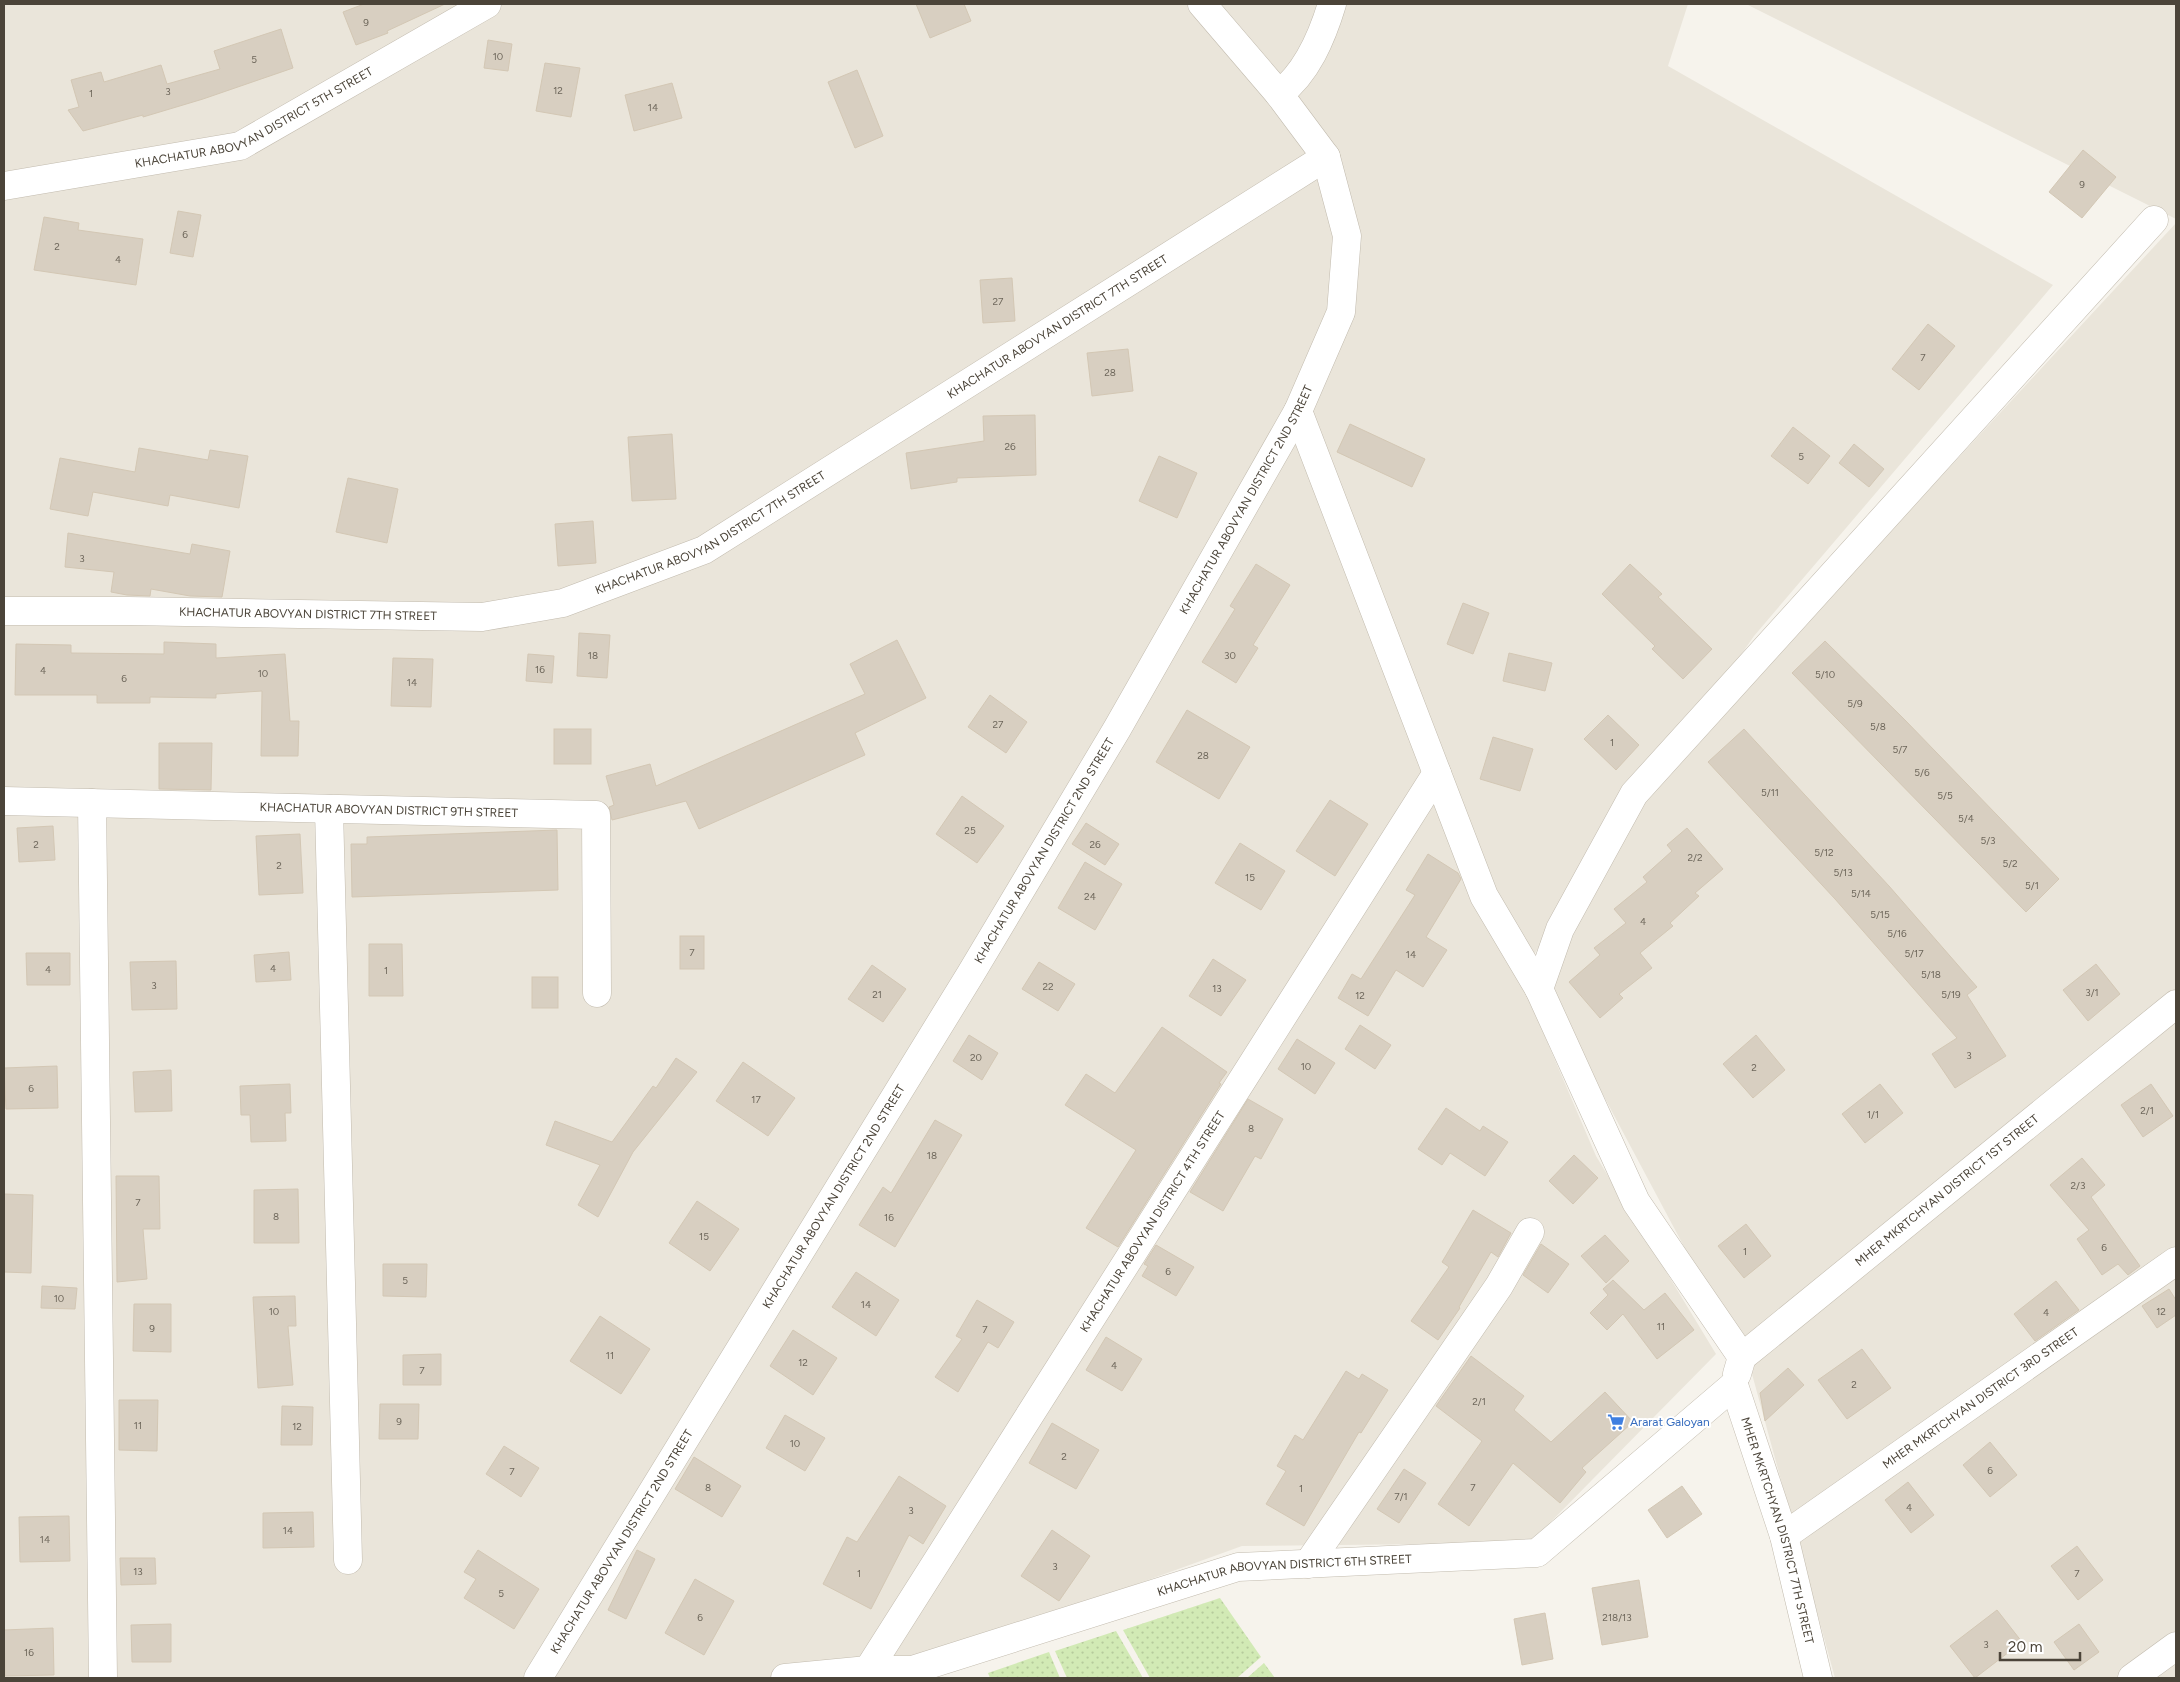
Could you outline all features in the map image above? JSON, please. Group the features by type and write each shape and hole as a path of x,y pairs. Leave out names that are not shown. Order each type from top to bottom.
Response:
{"street":[{"name":"KHACHATUR ABOVYAN DISTRICT 5TH STREET","path":"4,186 240,146 486,4"},
{"name":"KHACHATUR ABOVYAN DISTRICT 2ND STREET","path":"538,1678 980,958 1117,729 1298,411 1341,312 1347,236 1326,157 1279,94 1202,4"},
{"path":"1279,94 1304,69 1332,4"},
{"name":"KHACHATUR ABOVYAN DISTRICT 7TH STREET","path":"4,611 128,611 482,617 563,603 704,550 1326,157"},
{"path":"1539,989 1560,928 1634,794 2154,220"},
{"path":"1298,411 1484,896 1539,989 1636,1202 1742,1357 1734,1385"},
{"name":"KHACHATUR ABOVYAN DISTRICT 4TH STREET","path":"868,1670 1437,773"},
{"name":"KHACHATUR ABOVYAN DISTRICT 9TH STREET","path":"4,801 596,815 597,993"},
{"path":"92,803 103,1678"},
{"path":"329,809 348,1560"},
{"name":"MHER MKRTCHYAN DISTRICT 1ST STREET","path":"1742,1357 2176,1004"},
{"path":"1308,1564 1499,1286 1530,1232"},
{"name":"MHER MKRTCHYAN DISTRICT 3RD STREET","path":"1784,1536 2176,1261"},
{"name":"KHACHATUR ABOVYAN DISTRICT 6TH STREET","path":"785,1678 868,1670 912,1670 1238,1568 1537,1552 1734,1385"},
{"name":"MHER MKRTCHYAN DISTRICT 7TH STREET","path":"1734,1385 1784,1536 1818,1678"},
{"path":"2132,1678 2176,1646"}],"shaded area":[{"path":"4,4 1688,4 1668,66 2053,285 1754,636 1519,976 1596,1156 1716,1354 1530,1543 1242,1546 877,1678 4,1678"},
{"path":"1746,4 2176,4 2176,219"},
{"path":"2176,223 2176,1678 1835,1678 1752,1374 1545,986 1645,796"}],"green space":[{"path":"1220,1598 1261,1657 1237,1678 1150,1678 1123,1630"},
{"path":"1116,1631 1143,1678 1067,1678 1055,1651"},
{"path":"1049,1652 1060,1678 990,1678 988,1673"},
{"path":"1264,1663 1275,1678 1247,1678"}],"building":[{"path":"364,4 445,4 387,31 388,33 356,45 343,12"},
{"path":"916,4 964,4 971,21 930,38"},
{"path":"281,29 293,68 203,99 143,117 143,115 83,131 68,110 79,107 71,80 101,72 104,82 161,65 167,84 220,69 214,51"},
{"path":"488,40 512,44 508,71 484,68"},
{"path":"545,63 580,68 571,117 536,111"},
{"path":"857,70 883,136 855,148 828,82"},
{"path":"672,83 682,118 634,131 625,95"},
{"path":"2083,150 2116,177 2082,218 2049,192"},
{"path":"178,211 201,215 193,257 170,253"},
{"path":"44,217 79,223 78,230 143,239 136,285 34,270"},
{"path":"1012,278 1015,321 983,323 980,280"},
{"path":"1928,324 1955,346 1919,390 1892,369"},
{"path":"1128,349 1133,391 1092,396 1087,353"},
{"path":"1035,415 1036,475 957,478 957,482 911,489 906,453 984,441 983,416"},
{"path":"1350,424 1425,459 1412,487 1337,452"},
{"path":"1793,427 1830,456 1808,484 1771,456"},
{"path":"672,434 676,499 632,501 628,437"},
{"path":"1854,444 1884,469 1869,487 1839,463"},
{"path":"139,448 208,460 210,450 248,456 239,508 170,495 168,506 93,492 88,516 50,509 60,458 135,472"},
{"path":"1159,456 1197,473 1177,518 1139,501"},
{"path":"348,478 398,489 387,543 336,532"},
{"path":"593,521 596,563 558,566 555,524"},
{"path":"68,533 190,554 192,544 230,551 222,597 190,596 151,589 150,596 111,592 114,572 65,567"},
{"path":"1256,564 1290,585 1253,645 1258,648 1236,683 1202,662 1235,609 1230,606"},
{"path":"1630,564 1662,594 1658,597 1712,649 1683,679 1652,649 1655,646 1602,594"},
{"path":"1463,603 1489,613 1473,654 1447,644"},
{"path":"579,633 610,635 607,678 577,676"},
{"path":"897,640 926,698 855,733 865,755 699,829 686,801 612,820 609,807 614,805 606,776 650,764 656,786 865,694 850,664"},
{"path":"1825,641 1905,720 2059,879 2026,912 1792,673"},
{"path":"164,642 216,644 216,658 285,654 290,721 299,721 298,756 261,756 262,691 216,694 216,698 150,697 150,703 97,703 97,695 15,695 16,644 71,645 71,653 164,654"},
{"path":"1509,653 1552,663 1545,691 1503,681"},
{"path":"528,654 554,656 552,683 526,681"},
{"path":"393,658 433,659 431,707 391,706"},
{"path":"990,695 1027,722 1006,753 968,727"},
{"path":"1187,710 1250,747 1219,799 1156,762"},
{"path":"1608,715 1639,745 1616,770 1584,739"},
{"path":"554,729 591,729 591,764 554,764"},
{"path":"1744,729 1889,886 1977,987 1967,995 2006,1056 1955,1088 1932,1054 1957,1038 1835,899 1708,762"},
{"path":"1493,737 1533,749 1520,791 1480,779"},
{"path":"159,743 212,743 211,790 159,789"},
{"path":"962,796 1004,826 977,863 936,834"},
{"path":"1330,800 1368,824 1335,876 1296,851"},
{"path":"1086,823 1119,844 1105,865 1072,844"},
{"path":"53,826 55,860 19,862 17,828"},
{"path":"1687,828 1723,869 1695,893 1699,896 1670,923 1673,926 1640,953 1652,968 1619,994 1623,998 1600,1018 1569,982 1600,955 1594,948 1626,923 1614,909 1647,882 1643,877 1672,851 1667,845"},
{"path":"557,830 558,890 352,897 351,844 367,844 367,837"},
{"path":"300,834 303,893 259,895 256,836"},
{"path":"1240,843 1285,871 1261,910 1215,883"},
{"path":"1428,854 1458,873 1461,879 1426,937 1447,950 1423,987 1396,970 1368,1016 1338,998 1352,974 1361,979 1415,895 1406,890"},
{"path":"1085,862 1122,884 1095,930 1058,908"},
{"path":"680,936 704,936 704,969 680,969"},
{"path":"369,944 402,944 403,996 369,996"},
{"path":"289,952 291,980 256,982 254,955"},
{"path":"26,953 70,953 70,985 27,985"},
{"path":"1213,959 1246,980 1221,1016 1189,996"},
{"path":"176,961 177,1009 132,1010 130,962"},
{"path":"1039,962 1075,984 1058,1011 1022,989"},
{"path":"2096,964 2120,994 2088,1021 2063,990"},
{"path":"872,965 906,989 883,1022 848,999"},
{"path":"532,977 558,977 558,1008 532,1008"},
{"path":"1360,1025 1391,1045 1375,1069 1345,1049"},
{"path":"1162,1027 1227,1072 1118,1247 1086,1228 1136,1150 1065,1105 1086,1074 1115,1093"},
{"path":"969,1035 998,1053 982,1080 953,1061"},
{"path":"1756,1035 1785,1070 1753,1098 1723,1064"},
{"path":"1297,1039 1335,1063 1315,1094 1278,1069"},
{"path":"676,1058 697,1072 633,1152 598,1217 578,1205 600,1165 546,1145 555,1121 612,1142 653,1086 656,1088"},
{"path":"743,1062 795,1098 768,1136 716,1101"},
{"path":"57,1066 58,1108 6,1109 4,1068"},
{"path":"171,1070 172,1111 135,1112 133,1072"},
{"path":"290,1084 291,1113 285,1113 286,1141 251,1142 250,1115 241,1115 240,1086"},
{"path":"1880,1084 1903,1113 1865,1143 1842,1114"},
{"path":"2151,1084 2173,1116 2143,1137 2121,1105"},
{"path":"1248,1099 1283,1119 1261,1159 1255,1156 1223,1211 1190,1192"},
{"path":"1446,1108 1480,1131 1483,1126 1508,1142 1485,1176 1450,1153 1442,1165 1418,1149"},
{"path":"935,1120 962,1135 895,1247 859,1225 883,1187 891,1193"},
{"path":"1574,1155 1598,1178 1573,1204 1549,1181"},
{"path":"2082,1158 2105,1185 2091,1197 2140,1266 2128,1275 2118,1264 2102,1275 2077,1239 2089,1230 2050,1185"},
{"path":"116,1176 159,1176 160,1229 143,1229 147,1279 117,1282"},
{"path":"298,1189 299,1243 254,1243 254,1190"},
{"path":"4,1194 33,1195 31,1273 4,1272"},
{"path":"697,1201 739,1229 710,1271 669,1243"},
{"path":"1473,1210 1511,1233 1498,1257 1491,1252 1460,1308 1438,1340 1411,1321 1449,1267 1442,1262"},
{"path":"1746,1224 1771,1256 1744,1278 1718,1246"},
{"path":"1605,1235 1629,1261 1606,1283 1581,1256"},
{"path":"1541,1244 1569,1264 1548,1293 1523,1275"},
{"path":"1156,1245 1194,1267 1176,1296 1142,1276 1148,1266 1144,1264"},
{"path":"383,1264 427,1264 426,1297 383,1296"},
{"path":"856,1272 899,1300 876,1336 832,1307"},
{"path":"1613,1280 1644,1310 1665,1293 1694,1330 1657,1359 1623,1314 1607,1330 1590,1313 1608,1295 1603,1289"},
{"path":"2056,1281 2079,1310 2035,1341 2014,1314"},
{"path":"42,1286 77,1288 75,1309 41,1308"},
{"path":"2169,1289 2176,1300 2176,1315 2157,1328 2142,1306"},
{"path":"295,1296 296,1326 288,1326 293,1385 258,1388 253,1297"},
{"path":"977,1300 1014,1322 998,1348 988,1342 958,1392 935,1377 962,1339 956,1336"},
{"path":"134,1304 171,1304 171,1352 133,1351"},
{"path":"600,1316 650,1349 621,1394 570,1361"},
{"path":"793,1330 837,1358 813,1395 770,1366"},
{"path":"1106,1337 1142,1359 1122,1391 1086,1370"},
{"path":"1862,1349 1891,1388 1847,1419 1818,1380"},
{"path":"441,1354 441,1385 403,1385 403,1355"},
{"path":"1471,1356 1524,1396 1514,1410 1551,1442 1605,1392 1633,1422 1582,1468 1586,1472 1560,1503 1513,1463 1469,1526 1438,1504 1482,1441 1436,1406"},
{"path":"1788,1368 1804,1385 1765,1421 1760,1393"},
{"path":"1346,1371 1359,1379 1362,1374 1388,1390 1361,1433 1359,1432 1304,1526 1266,1504 1286,1471 1277,1466 1295,1435 1303,1440"},
{"path":"119,1400 158,1400 157,1451 119,1450"},
{"path":"380,1404 419,1404 418,1439 379,1439"},
{"path":"282,1406 313,1407 312,1445 281,1445"},
{"path":"785,1415 825,1438 805,1471 766,1448"},
{"path":"1052,1423 1099,1450 1076,1489 1029,1463"},
{"path":"1990,1442 2017,1475 1990,1497 1963,1465"},
{"path":"504,1446 539,1468 521,1497 486,1474"},
{"path":"694,1457 741,1486 722,1517 675,1489"},
{"path":"1404,1469 1426,1483 1399,1523 1377,1509"},
{"path":"899,1476 946,1506 923,1544 909,1535 871,1609 823,1584 847,1537 857,1542"},
{"path":"1908,1482 1934,1515 1911,1533 1885,1500"},
{"path":"1682,1486 1702,1514 1667,1538 1648,1510"},
{"path":"313,1512 314,1547 263,1548 263,1513"},
{"path":"69,1516 70,1561 20,1562 19,1517"},
{"path":"1052,1530 1090,1556 1059,1601 1021,1576"},
{"path":"2077,1546 2103,1580 2078,1600 2051,1566"},
{"path":"478,1550 539,1589 514,1629 464,1598 476,1579 464,1572"},
{"path":"637,1550 655,1559 626,1619 608,1610"},
{"path":"120,1558 155,1558 156,1584 121,1585"},
{"path":"695,1579 734,1601 704,1655 665,1633"},
{"path":"1639,1580 1648,1637 1602,1645 1592,1588"},
{"path":"1997,1610 2022,1642 1975,1678 1950,1646"},
{"path":"1545,1613 1553,1659 1522,1665 1514,1619"},
{"path":"171,1624 171,1662 132,1662 131,1625"},
{"path":"2079,1624 2099,1652 2074,1670 2054,1642"},
{"path":"53,1628 54,1675 5,1676 4,1630"}],"place":[{"name":"Ararat Galoyan","path":"1616,1422"}]}
